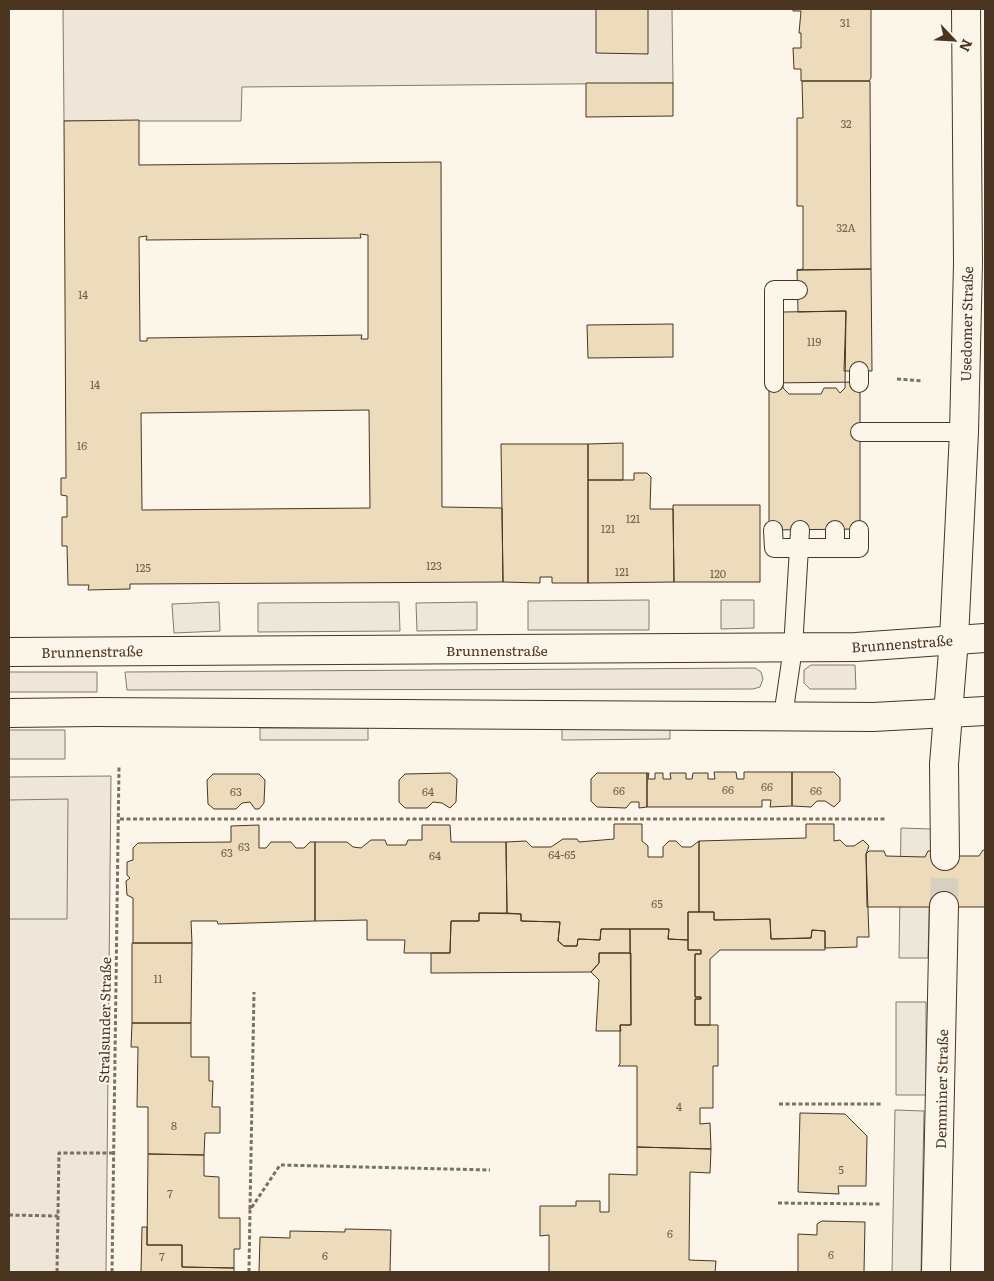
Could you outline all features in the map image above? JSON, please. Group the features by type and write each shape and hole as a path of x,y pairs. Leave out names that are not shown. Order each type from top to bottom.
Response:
{"main road":[{"name":"Usedomer Straße","path":"948,713 954,639 964,432 968,263 966,9"},
{"name":"Brunnenstraße","path":"9,652 873,647 985,638"},
{"path":"9,713 140,712 873,717 985,712"},
{"path":"945,856 944,764 948,713"},
{"name":"Demminer Straße","path":"936,1272 944,906"}],"lane":[{"path":"774,382 774,290 798,290"},
{"path":"860,432 964,432"},
{"path":"773,530 774,548 859,548 859,530"},
{"path":"783,716 794,648 800,530"},
{"path":"835,530 835,548"}],"path":[{"path":"897,379 923,381"},
{"name":"Stralsunder Straße","path":"112,1272 120,819 119,767"},
{"path":"120,819 887,819"},
{"path":"249,1272 254,992"},
{"path":"779,1104 882,1104"},
{"path":"57,1272 59,1153 113,1153"},
{"path":"250,1210 280,1165 490,1170"},
{"path":"778,1203 881,1204"},
{"path":"9,1215 58,1216"}],"shaded area":[{"path":"63,9 672,9 673,83 242,87 241,121 64,121"},
{"path":"649,600 649,630 528,630 528,601"},
{"path":"721,600 754,600 754,628 721,629"},
{"path":"219,602 220,631 174,633 172,604"},
{"path":"399,602 400,631 258,632 258,603"},
{"path":"477,602 477,630 417,631 416,603"},
{"path":"811,665 855,665 856,689 810,689 804,683 804,670"},
{"path":"755,668 761,672 763,679 760,687 753,689 127,690 125,672"},
{"path":"9,672 97,672 97,692 9,692"},
{"path":"260,728 368,728 368,740 260,740"},
{"path":"562,728 670,728 670,739 562,740"},
{"path":"9,730 65,730 65,759 9,759"},
{"path":"111,776 106,1272 9,1272 9,777"},
{"path":"68,799 67,919 9,919 9,800"},
{"path":"901,828 931,829 928,958 899,958"},
{"path":"896,1002 926,1002 926,1095 896,1095"},
{"path":"895,1110 924,1111 921,1272 892,1272"}],"building":[{"path":"596,9 648,9 648,54 596,53"},
{"path":"793,9 871,9 871,78 869,81 801,81 801,69 794,69 793,48 801,48 801,33 799,33 801,11 793,11"},
{"path":"802,81 870,81 871,269 797,270 803,269 803,206 797,206 797,118 803,118"},
{"path":"586,83 673,83 673,116 586,117"},
{"path":"139,120 139,165 441,162 442,507 502,508 503,582 130,584 130,589 88,590 89,585 68,585 67,546 62,546 62,517 67,517 67,496 61,495 61,478 66,478 64,121","holes":["360,234 368,235 368,339 361,339 362,335 147,338 147,341 140,341 139,237 147,236 146,240 361,238","369,410 370,508 142,510 141,413"]},
{"path":"871,269 872,371 844,371 846,311 798,312 797,270"},
{"path":"846,311 845,388 840,393 836,388 824,388 821,394 789,394 783,388 783,312"},
{"path":"673,324 673,357 588,358 587,325"},
{"path":"860,382 860,529 769,530 769,383"},
{"path":"623,443 623,480 588,480 588,444"},
{"path":"501,444 588,444 588,583 552,583 552,577 540,577 540,583 503,582"},
{"path":"634,473 647,473 651,477 650,509 673,509 674,582 588,583 588,480 634,480"},
{"path":"673,505 760,505 760,582 674,582"},
{"path":"714,772 736,772 737,779 744,779 744,772 792,772 792,806 770,807 771,800 762,800 762,807 647,807 647,773 649,773 648,779 655,779 655,773 663,773 663,779 671,779 670,773 686,773 686,779 692,779 693,773 708,773 708,779 715,779"},
{"path":"792,772 834,772 840,778 840,801 834,807 825,801 817,801 811,807 792,806"},
{"path":"450,773 457,779 456,802 450,808 442,803 433,802 427,808 405,808 399,802 399,780 405,774"},
{"path":"597,773 647,773 647,807 639,808 639,802 631,802 626,808 597,807 591,801 591,779"},
{"path":"213,774 259,774 265,780 264,803 259,809 255,809 250,802 242,803 236,809 214,809 208,804 207,780"},
{"path":"614,824 642,824 642,841 648,846 648,857 663,857 663,847 669,841 676,841 682,847 691,847 699,841 699,912 688,912 688,940 668,939 669,929 601,929 600,940 578,939 577,946 564,946 558,941 560,922 521,921 521,914 507,913 506,842 526,841 532,847 551,847 563,839 577,839 579,842 614,839"},
{"path":"806,824 834,824 834,841 840,840 846,846 854,846 863,840 869,846 866,854 869,937 857,937 857,947 825,948 825,931 812,930 811,938 771,939 770,919 714,920 714,912 699,912 699,841 806,838"},
{"path":"259,825 259,848 266,848 271,842 291,842 296,848 304,848 310,842 315,842 315,921 218,924 217,921 191,921 192,943 133,943 133,898 127,895 126,881 130,878 127,875 127,862 133,860 133,848 138,843 231,842 231,826"},
{"path":"422,825 450,825 451,842 506,842 507,913 479,913 479,921 451,921 450,953 404,953 405,940 367,940 367,920 315,921 315,842 347,842 353,847 361,848 371,840 385,840 387,845 406,845 408,840 422,840"},
{"path":"985,850 985,907 867,907 866,854 869,851 884,851 886,856 925,857 928,851 941,851 944,856 979,856"},
{"path":"688,912 714,912 714,920 770,919 771,939 811,938 812,930 825,931 825,950 720,950 710,959 710,1025 695,1025 695,999 701,999 701,997 695,997 695,954 701,954 701,950 688,950"},
{"path":"479,913 521,914 521,921 560,922 558,941 564,946 577,946 578,939 600,940 601,929 630,929 630,953 599,953 599,963 591,972 431,973 431,953 450,953 451,921 479,921"},
{"path":"630,929 669,929 668,939 688,940 688,950 701,950 701,954 695,954 695,997 701,997 701,999 695,999 695,1025 718,1025 718,1066 713,1066 713,1108 700,1108 700,1124 710,1123 711,1149 637,1147 637,1066 618,1066 620,1064 620,1025 631,1025"},
{"path":"132,943 192,943 191,1023 132,1023"},
{"path":"599,953 631,953 631,1025 620,1025 621,1031 596,1031 599,980 591,972 599,963"},
{"path":"132,1023 191,1023 191,1057 209,1057 209,1081 213,1081 212,1107 220,1107 220,1133 205,1133 204,1155 148,1154 148,1107 137,1107 138,1047 131,1047"},
{"path":"800,1113 845,1114 867,1136 866,1186 838,1186 839,1194 798,1192"},
{"path":"637,1147 711,1149 710,1173 690,1172 689,1260 716,1261 715,1272 549,1272 549,1235 540,1236 540,1206 576,1206 576,1201 600,1201 600,1212 609,1212 609,1174 637,1175"},
{"path":"148,1154 204,1155 204,1176 219,1177 219,1218 240,1218 240,1249 234,1249 234,1268 182,1267 182,1245 147,1245"},
{"path":"822,1221 865,1222 864,1272 798,1272 798,1234 817,1235 817,1224"},
{"path":"142,1227 147,1227 147,1245 182,1245 182,1267 234,1268 234,1272 141,1272"},
{"path":"345,1229 391,1230 390,1272 259,1272 260,1237 290,1238 290,1231 345,1232"}],"tunnel":[{"path":"944,906 945,856"}]}
